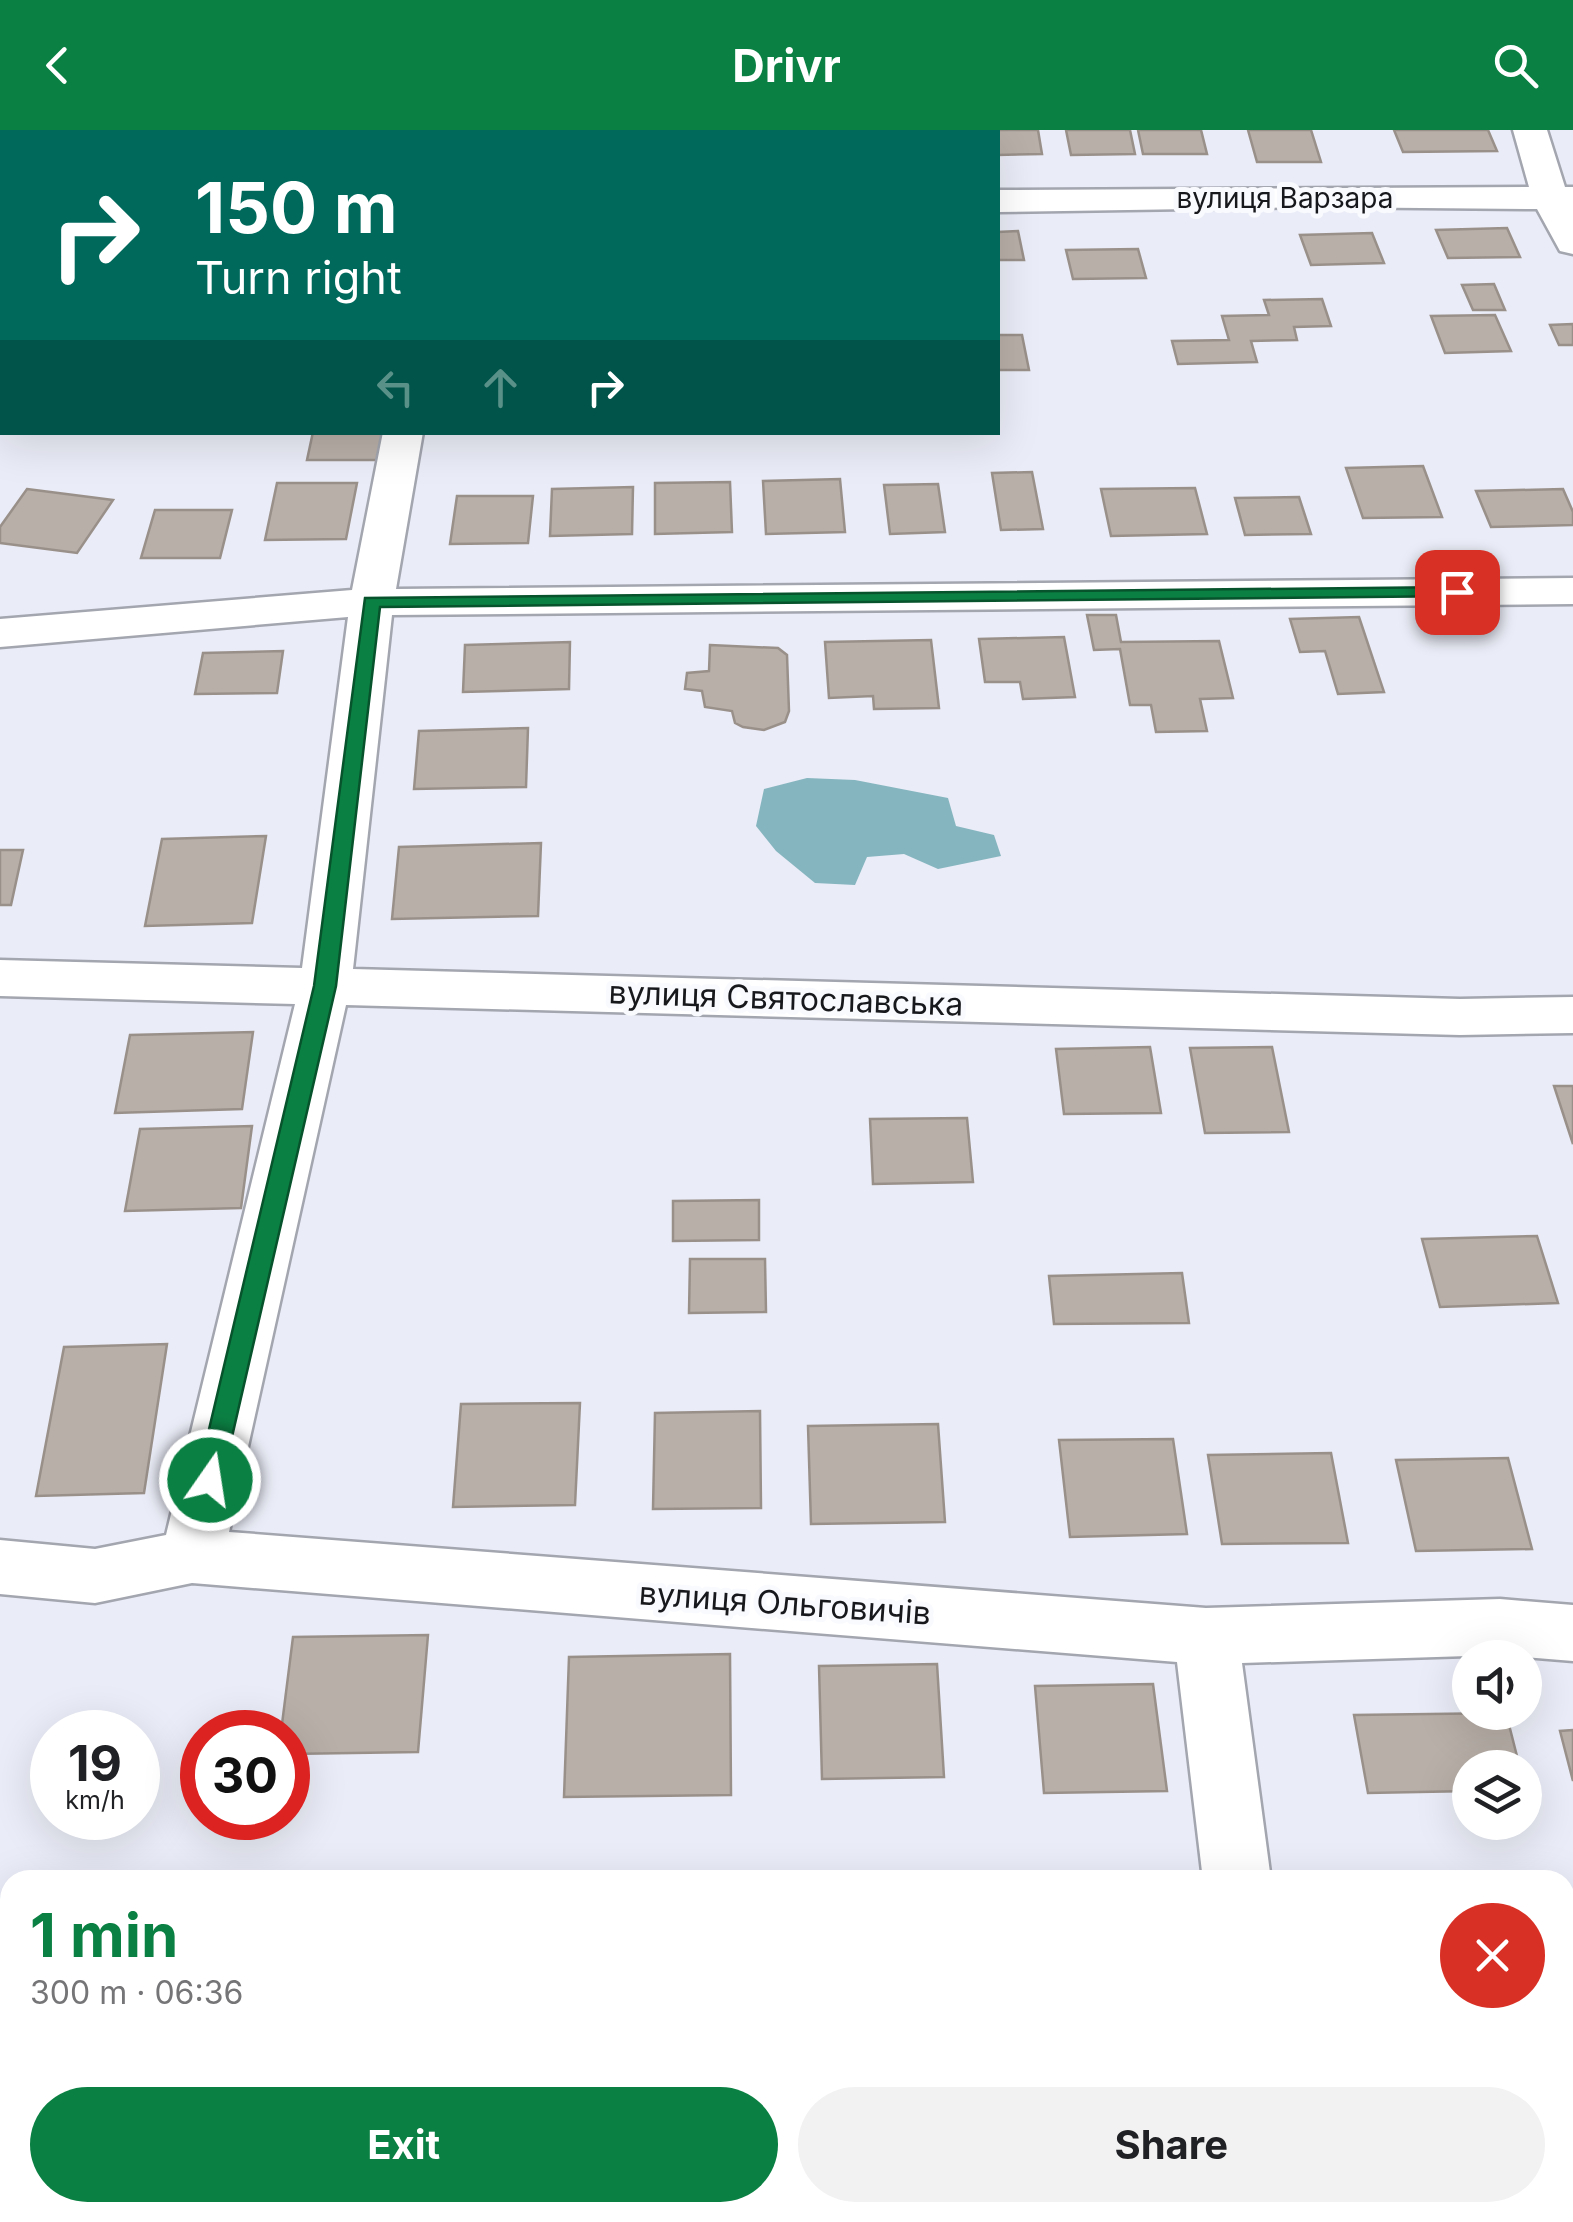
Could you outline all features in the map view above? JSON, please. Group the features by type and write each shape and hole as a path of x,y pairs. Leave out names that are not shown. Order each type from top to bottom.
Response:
{"street":[{"path":"1530,130 1562,198 1573,243"},
{"name":"вулиця Варзара","path":"1000,201 1317,196 1562,198"},
{"path":"192,1556 325,986 372,602 402,435"},
{"path":"0,634 372,602 1573,591"},
{"name":"вулиця Святославська","path":"0,978 1460,1016 1573,1015"},
{"name":"вулиця Ольговичів","path":"0,1567 95,1576 192,1556 1206,1636 1500,1628 1573,1633"},
{"path":"1206,1636 1236,1870"}],"water":[{"path":"807,778 855,780 948,798 956,826 994,835 1001,856 938,869 904,854 867,857 855,885 815,883 776,851 756,826 764,789"}],"building":[{"path":"1000,130 1038,130 1042,154 1000,155"},
{"path":"1066,130 1130,130 1135,154 1071,155"},
{"path":"1138,130 1201,130 1207,154 1143,154"},
{"path":"1248,130 1311,130 1321,162 1257,162"},
{"path":"1394,130 1488,130 1497,151 1403,152"},
{"path":"1507,228 1520,257 1448,258 1436,230"},
{"path":"1018,231 1024,260 1000,260 1000,232"},
{"path":"1372,233 1384,263 1311,265 1300,235"},
{"path":"1138,249 1146,278 1073,279 1066,250"},
{"path":"1494,284 1505,310 1473,310 1462,285"},
{"path":"1322,299 1331,326 1294,327 1297,340 1251,341 1257,362 1178,364 1172,341 1229,340 1222,316 1269,315 1264,300"},
{"path":"1495,315 1511,351 1445,353 1431,316"},
{"path":"1573,324 1573,345 1559,345 1550,325"},
{"path":"1000,335 1022,335 1029,370 1000,370"},
{"path":"312,435 386,435 382,460 307,460"},
{"path":"1423,466 1442,517 1363,518 1346,468"},
{"path":"1032,472 1043,529 1001,530 992,473"},
{"path":"840,479 845,532 766,534 763,481"},
{"path":"730,482 732,532 655,534 655,483"},
{"path":"277,483 357,483 346,539 265,540"},
{"path":"938,484 945,532 890,534 884,485"},
{"path":"633,487 632,534 550,536 552,489"},
{"path":"1195,488 1207,534 1111,536 1101,489"},
{"path":"27,489 113,500 77,553 0,543 0,527"},
{"path":"1563,489 1573,512 1573,525 1491,527 1476,491"},
{"path":"457,496 533,496 528,543 450,544"},
{"path":"1299,497 1311,534 1245,535 1235,498"},
{"path":"155,510 232,510 220,558 141,558"},
{"path":"1087,615 1116,615 1121,642 1219,641 1233,698 1200,699 1207,731 1156,732 1151,705 1130,705 1120,649 1094,650"},
{"path":"1359,617 1384,692 1338,694 1325,651 1300,652 1290,619"},
{"path":"1064,637 1075,697 1023,699 1020,682 985,682 979,639"},
{"path":"931,640 939,708 874,709 873,696 829,698 825,642"},
{"path":"570,642 569,689 463,692 465,645"},
{"path":"710,645 778,648 787,655 789,711 785,722 764,730 743,727 735,723 732,711 705,707 702,691 685,689 687,673 709,671"},
{"path":"283,651 277,693 195,694 203,653"},
{"path":"528,728 526,787 414,789 419,731"},
{"path":"266,836 252,923 145,926 162,839"},
{"path":"541,843 538,916 392,919 399,847"},
{"path":"0,850 23,850 11,905 0,905"},
{"path":"253,1032 242,1109 115,1113 130,1035"},
{"path":"1150,1047 1161,1113 1064,1114 1056,1049"},
{"path":"1272,1047 1289,1132 1205,1133 1190,1048"},
{"path":"1554,1086 1573,1086 1573,1144"},
{"path":"967,1118 973,1182 873,1184 870,1119"},
{"path":"252,1126 241,1208 125,1211 140,1129"},
{"path":"759,1200 759,1240 673,1241 673,1201"},
{"path":"1537,1236 1558,1303 1440,1307 1422,1239"},
{"path":"690,1259 765,1259 766,1312 689,1313"},
{"path":"1182,1273 1189,1323 1054,1324 1049,1276"},
{"path":"167,1344 144,1493 36,1496 64,1347"},
{"path":"580,1403 575,1505 453,1507 461,1404"},
{"path":"760,1411 761,1508 653,1509 655,1413"},
{"path":"938,1424 945,1522 811,1524 808,1426"},
{"path":"1173,1439 1187,1534 1070,1537 1059,1440"},
{"path":"1331,1453 1348,1543 1222,1544 1208,1455"},
{"path":"1508,1458 1532,1549 1416,1551 1396,1460"},
{"path":"428,1635 418,1752 310,1754 310,1710 284,1710 293,1637"},
{"path":"730,1654 731,1795 564,1797 569,1657"},
{"path":"937,1664 944,1777 822,1779 819,1666"},
{"path":"1153,1684 1167,1791 1044,1793 1035,1686"},
{"path":"1452,1714 1452,1730 1510,1730 1515,1750 1452,1750 1452,1791 1368,1793 1354,1715"},
{"path":"1573,1730 1573,1781 1560,1731"}],"route":[{"path":"210,1480 325,986 372,602 1457,592"}]}
